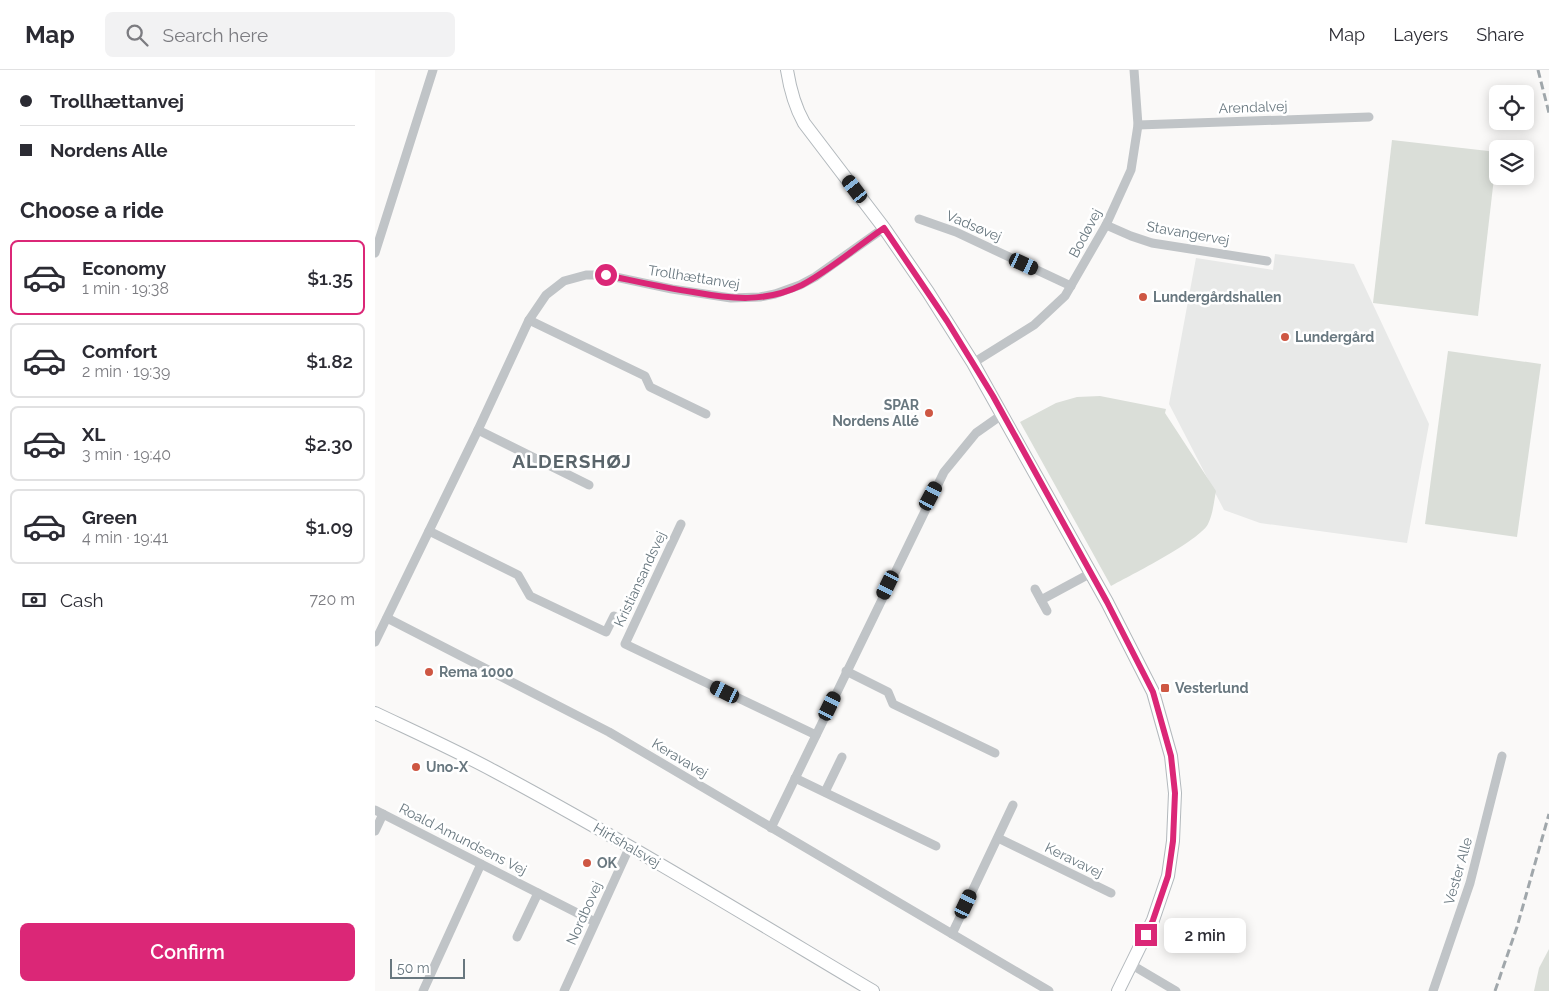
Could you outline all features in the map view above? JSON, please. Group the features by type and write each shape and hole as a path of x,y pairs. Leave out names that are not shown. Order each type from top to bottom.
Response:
{"street":[{"path":"375,253 433,70"},
{"path":"787,70 797,111 804,123 884,228 973,362 1091,573 1153,692 1171,756 1175,793 1173,841 1168,876 1153,920 1118,991"},
{"name":"Bodøvej","path":"973,362 1034,325 1065,296 1107,225 1131,170 1138,125 1134,70"},
{"name":"Arendalvej","path":"1138,125 1369,117"},
{"name":"Vadsøvej","path":"919,219 956,232 1071,286"},
{"name":"Stavangervej","path":"1107,225 1152,243 1267,261"},
{"name":"Trollhættanvej","path":"375,642 529,320 546,295 564,281 586,275 606,275 672,289 731,298 760,297 800,285 815,277 884,228"},
{"path":"529,320 645,376 650,387 706,414"},
{"path":"771,828 944,472 976,433 1003,414"},
{"path":"478,430 589,485"},
{"name":"Kristiansandsvej","path":"681,524 625,644 816,735"},
{"path":"429,531 518,575 530,596 606,632 614,616"},
{"path":"1041,600 1091,573"},
{"path":"1035,589 1047,611"},
{"name":"Keravavej","path":"387,618 609,732 1049,991"},
{"path":"847,671 889,692 893,704 995,753"},
{"name":"Hirtshalsvej","path":"375,713 492,770 630,846 873,991"},
{"name":"Vester Alle","path":"1433,991 1471,883 1502,756"},
{"path":"825,792 843,757"},
{"path":"795,778 937,846"},
{"path":"952,934 1013,805"},
{"path":"375,831 379,812"},
{"name":"Roald Amundsens Vej","path":"379,812 595,922"},
{"name":"Keravavej","path":"998,838 1111,893"},
{"name":"Nordbovej","path":"564,991 630,846"},
{"path":"423,991 481,864"},
{"path":"517,937 538,893"},
{"path":"1131,965 1177,991"}],"shaded area":[{"path":"1392,140 1489,151 1489,185 1493,185 1478,316 1373,303"},
{"name":"Lundergård","path":"1275,254 1354,264 1429,424 1407,543 1260,523 1224,510 1169,404 1196,258 1273,270"},
{"path":"1448,351 1541,364 1517,537 1425,524"},
{"path":"1100,396 1166,409 1165,413 1216,491 1210,520 1202,531 1179,548 1111,586 1020,422 1056,403 1077,397"},
{"path":"1549,949 1549,991 1534,991 1539,968"}],"railway":[{"path":"1538,70 1549,113"},
{"path":"1495,991 1517,927 1549,814"}],"place":[{"name":"Lundergårdshallen","path":"1143,297"},
{"name":"Lundergård","path":"1285,337"},
{"name":"SPAR Nordens Allé","path":"929,413"},
{"name":"Rema 1000","path":"429,672"},
{"name":"Vesterlund","path":"1165,688"},
{"name":"Uno-X","path":"416,767"},
{"name":"OK","path":"587,863"}],"district":[{"name":"ALDERSHØJ","path":"572,461"}],"route":[{"path":"606,275 672,289 731,298 760,297 788,290 815,277 884,228 947,321 993,396 1107,602 1153,692 1171,756 1175,793 1173,841 1168,876 1146,935"}]}
